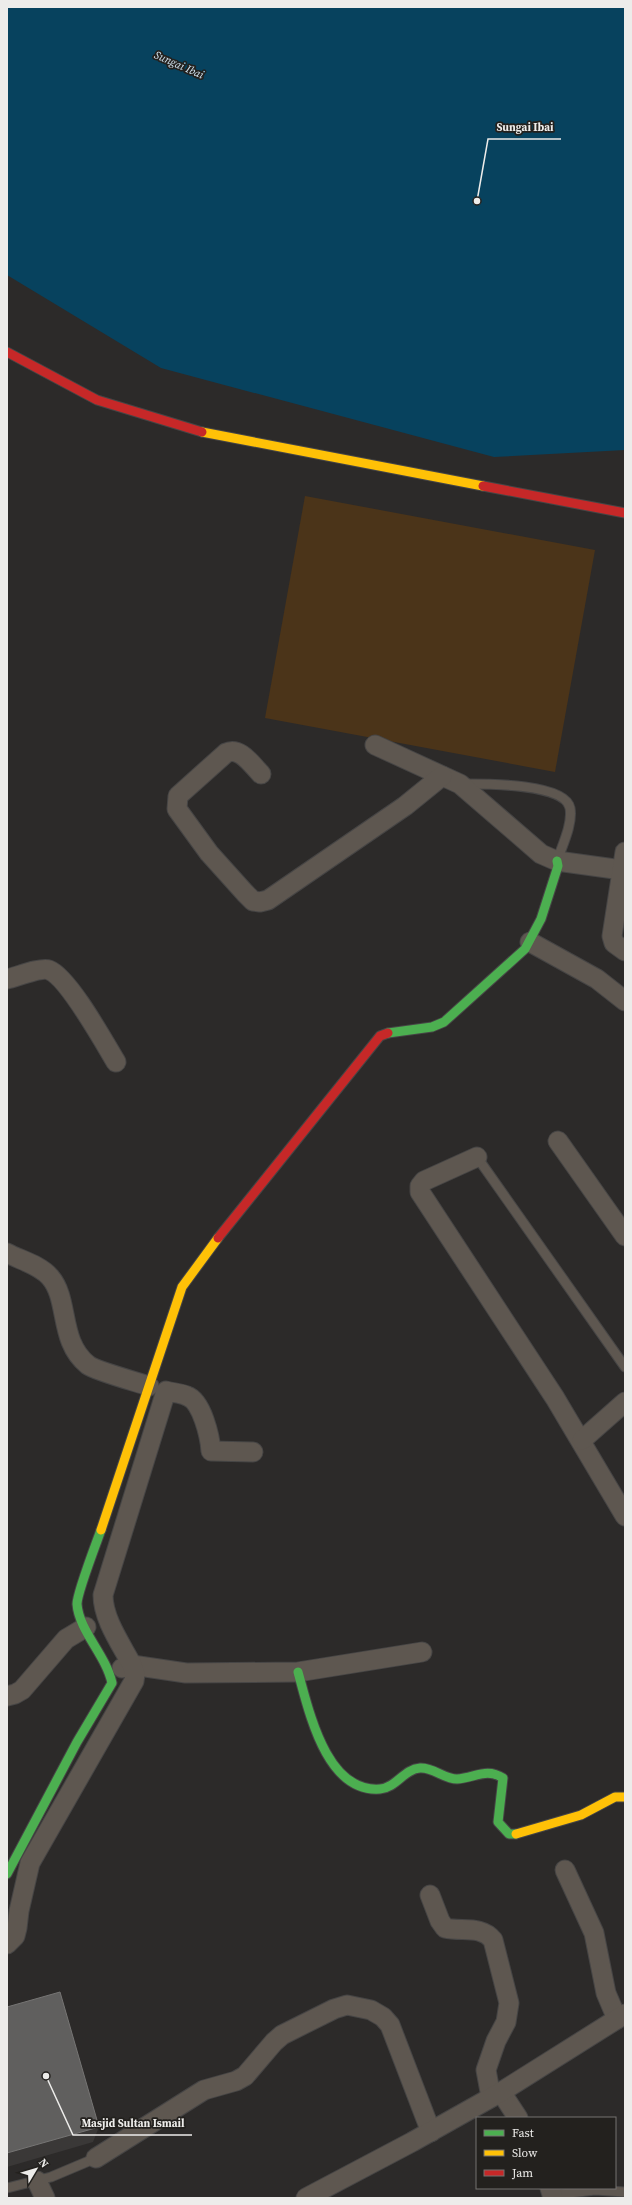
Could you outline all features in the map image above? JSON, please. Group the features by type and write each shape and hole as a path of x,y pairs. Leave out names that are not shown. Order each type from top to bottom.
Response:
{"street":[{"path":"7,352 97,400 204,434 625,513"},
{"path":"375,745 460,784 541,854 558,861 580,866 616,869"},
{"path":"261,774 238,751 232,750 178,796 176,802 177,809 210,853 253,901 260,902 268,900 405,806 442,776"},
{"path":"625,852 616,869 612,936 614,943 625,951"},
{"path":"7,1874 77,1742 111,1687 112,1679 109,1671 77,1608 77,1602 180,1291 188,1276 380,1036 400,1031 431,1028 446,1020 513,962 530,942 548,901 558,866 558,861"},
{"path":"530,942 597,979 625,1001"},
{"path":"7,979 45,970 55,973 87,1014 116,1062"},
{"path":"558,1141 622,1226"},
{"path":"477,1157 424,1181 420,1186 420,1192 582,1440 625,1516"},
{"path":"7,1253 49,1276 56,1285 70,1340 78,1354 89,1366 149,1386"},
{"path":"7,1944 14,1936 17,1928 19,1911 30,1863 134,1681 135,1674 132,1665 107,1614 104,1594 166,1391 188,1396 195,1401 200,1410 211,1451 253,1452"},
{"path":"582,1440 625,1402"},
{"path":"7,1696 22,1690 66,1639 86,1627"},
{"path":"109,1671 132,1665 186,1673 298,1672 422,1652"},
{"path":"298,1672 326,1752 340,1774 358,1786 370,1790 386,1788 412,1769 418,1768 438,1771 457,1779 479,1772 492,1773 501,1776 503,1781 498,1822 509,1834 518,1834 581,1815 615,1798 625,1797"},
{"path":"306,2198 431,2132 504,2090 621,2017 602,1980 594,1933 565,1870"},
{"path":"430,1895 440,1921 445,1928 479,1930 487,1933 493,1940 509,2003 506,2022 496,2041 486,2070 504,2090 518,2117"},
{"path":"96,2158 204,2090 236,2081 245,2076 274,2042 288,2031 347,2005 371,2010 383,2017 390,2025 431,2132"},
{"path":"37,2181 46,2198"}],"lane":[{"path":"460,784 502,785 552,792 565,799 570,806 570,817 558,861"},
{"path":"477,1157 625,1367"},
{"path":"7,2188 37,2181 96,2158"},
{"path":"560,2193 595,2190 625,2192"}],"shaded area":[{"path":"305,496 595,550 555,772 265,718"}],"water":[{"path":"7,7 625,7 625,450 494,457 161,368 7,275"}],"building":[{"path":"60,1992 99,2127 7,2153 7,2007"}],"traffic: fast":[{"path":"388,1033 432,1027 444,1022 525,949 541,919 558,866 557,861"},
{"path":"7,1874 77,1742 112,1683 104,1663 82,1624 77,1604 83,1579 101,1530"},
{"path":"298,1672 308,1707 323,1747 333,1764 346,1778 361,1787 380,1789 386,1788 414,1769 420,1768 429,1769 457,1779 491,1773 503,1778 498,1822 509,1834 516,1834"}],"traffic: slow":[{"path":"202,432 483,486"},
{"path":"101,1530 182,1287 218,1238"},
{"path":"516,1834 581,1815 615,1797 625,1797"}],"traffic: jam":[{"path":"7,352 97,400 202,432"},
{"path":"483,486 625,513"},
{"path":"218,1238 380,1036 388,1033"}],"place":[{"name":"Sungai Ibai","path":"477,201"},
{"name":"Masjid Sultan Ismail","path":"46,2076"}]}
